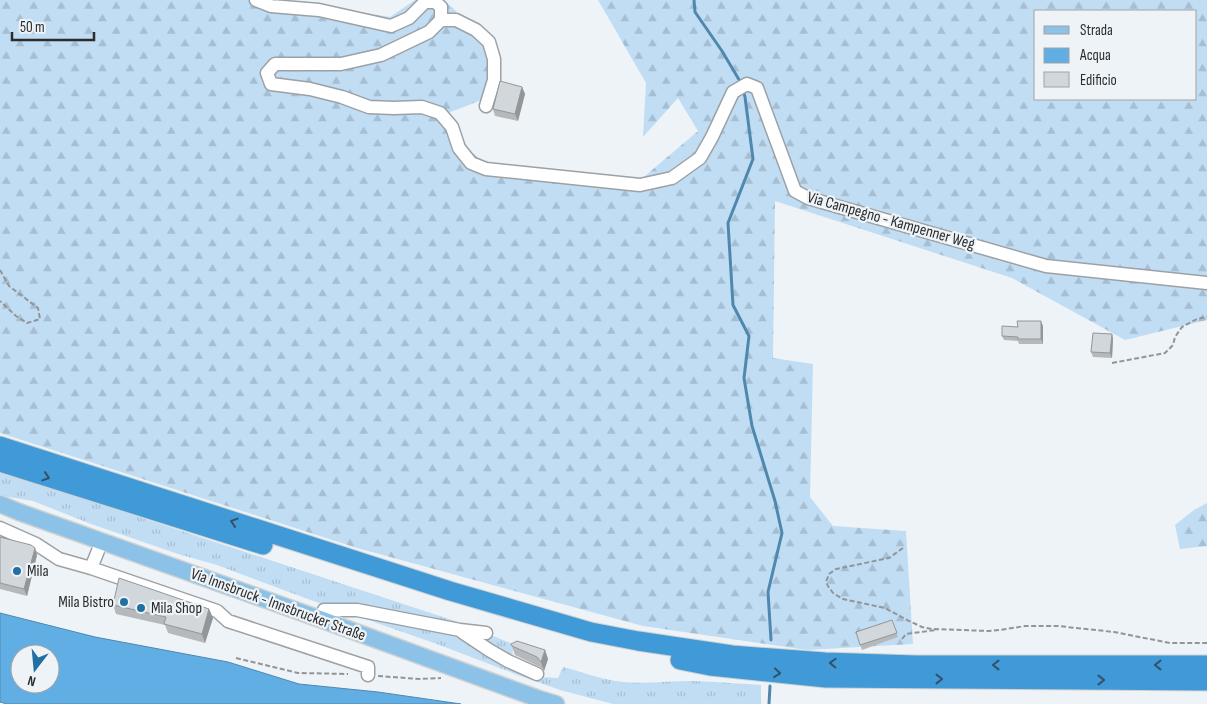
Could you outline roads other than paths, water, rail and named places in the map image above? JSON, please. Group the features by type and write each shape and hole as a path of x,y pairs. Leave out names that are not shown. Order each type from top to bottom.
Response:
{"highway":[{"path":"0,446 450,591 591,632 638,641 732,655 825,662 916,665 1207,665"},
{"path":"0,462 446,603 591,645 710,666 826,678 1207,681"}],"main road":[{"name":"Via Innsbruck - Innsbrucker Straße","path":"0,504 556,704"}],"street":[{"path":"256,0 270,6 318,10 391,26 409,18 425,2 435,2 441,7 441,20 456,20 476,30 489,42 494,59 494,80 486,106"},
{"name":"Via Campegno - Kampenner Weg","path":"441,20 429,32 380,55 341,64 275,64 267,73 271,84 310,89 342,97 369,107 422,107 440,113 452,127 459,148 471,162 486,169 640,186 672,178 700,158 733,92 747,84 758,88 795,192 808,198 1046,266 1207,284"},
{"path":"0,528 36,544 59,559 217,611 228,620 368,667 368,675"},
{"path":"91,568 102,541"},
{"path":"320,619 324,610 358,610 460,630 486,633"},
{"path":"460,630 508,662 537,674"}],"water":[{"path":"0,613 95,637 228,662 299,684 378,692 461,704 7,704 0,702"}],"waterway":[{"path":"694,0 695,12 741,83"},
{"path":"743,89 753,159 728,223 733,305 749,336 744,378 752,426 775,501 782,533 768,592 771,640"},
{"path":"769,704 770,686"}],"place":[{"name":"Mila","path":"17,571"},
{"name":"Mila Bistro","path":"124,602"},
{"name":"Mila Shop","path":"141,608"}]}
